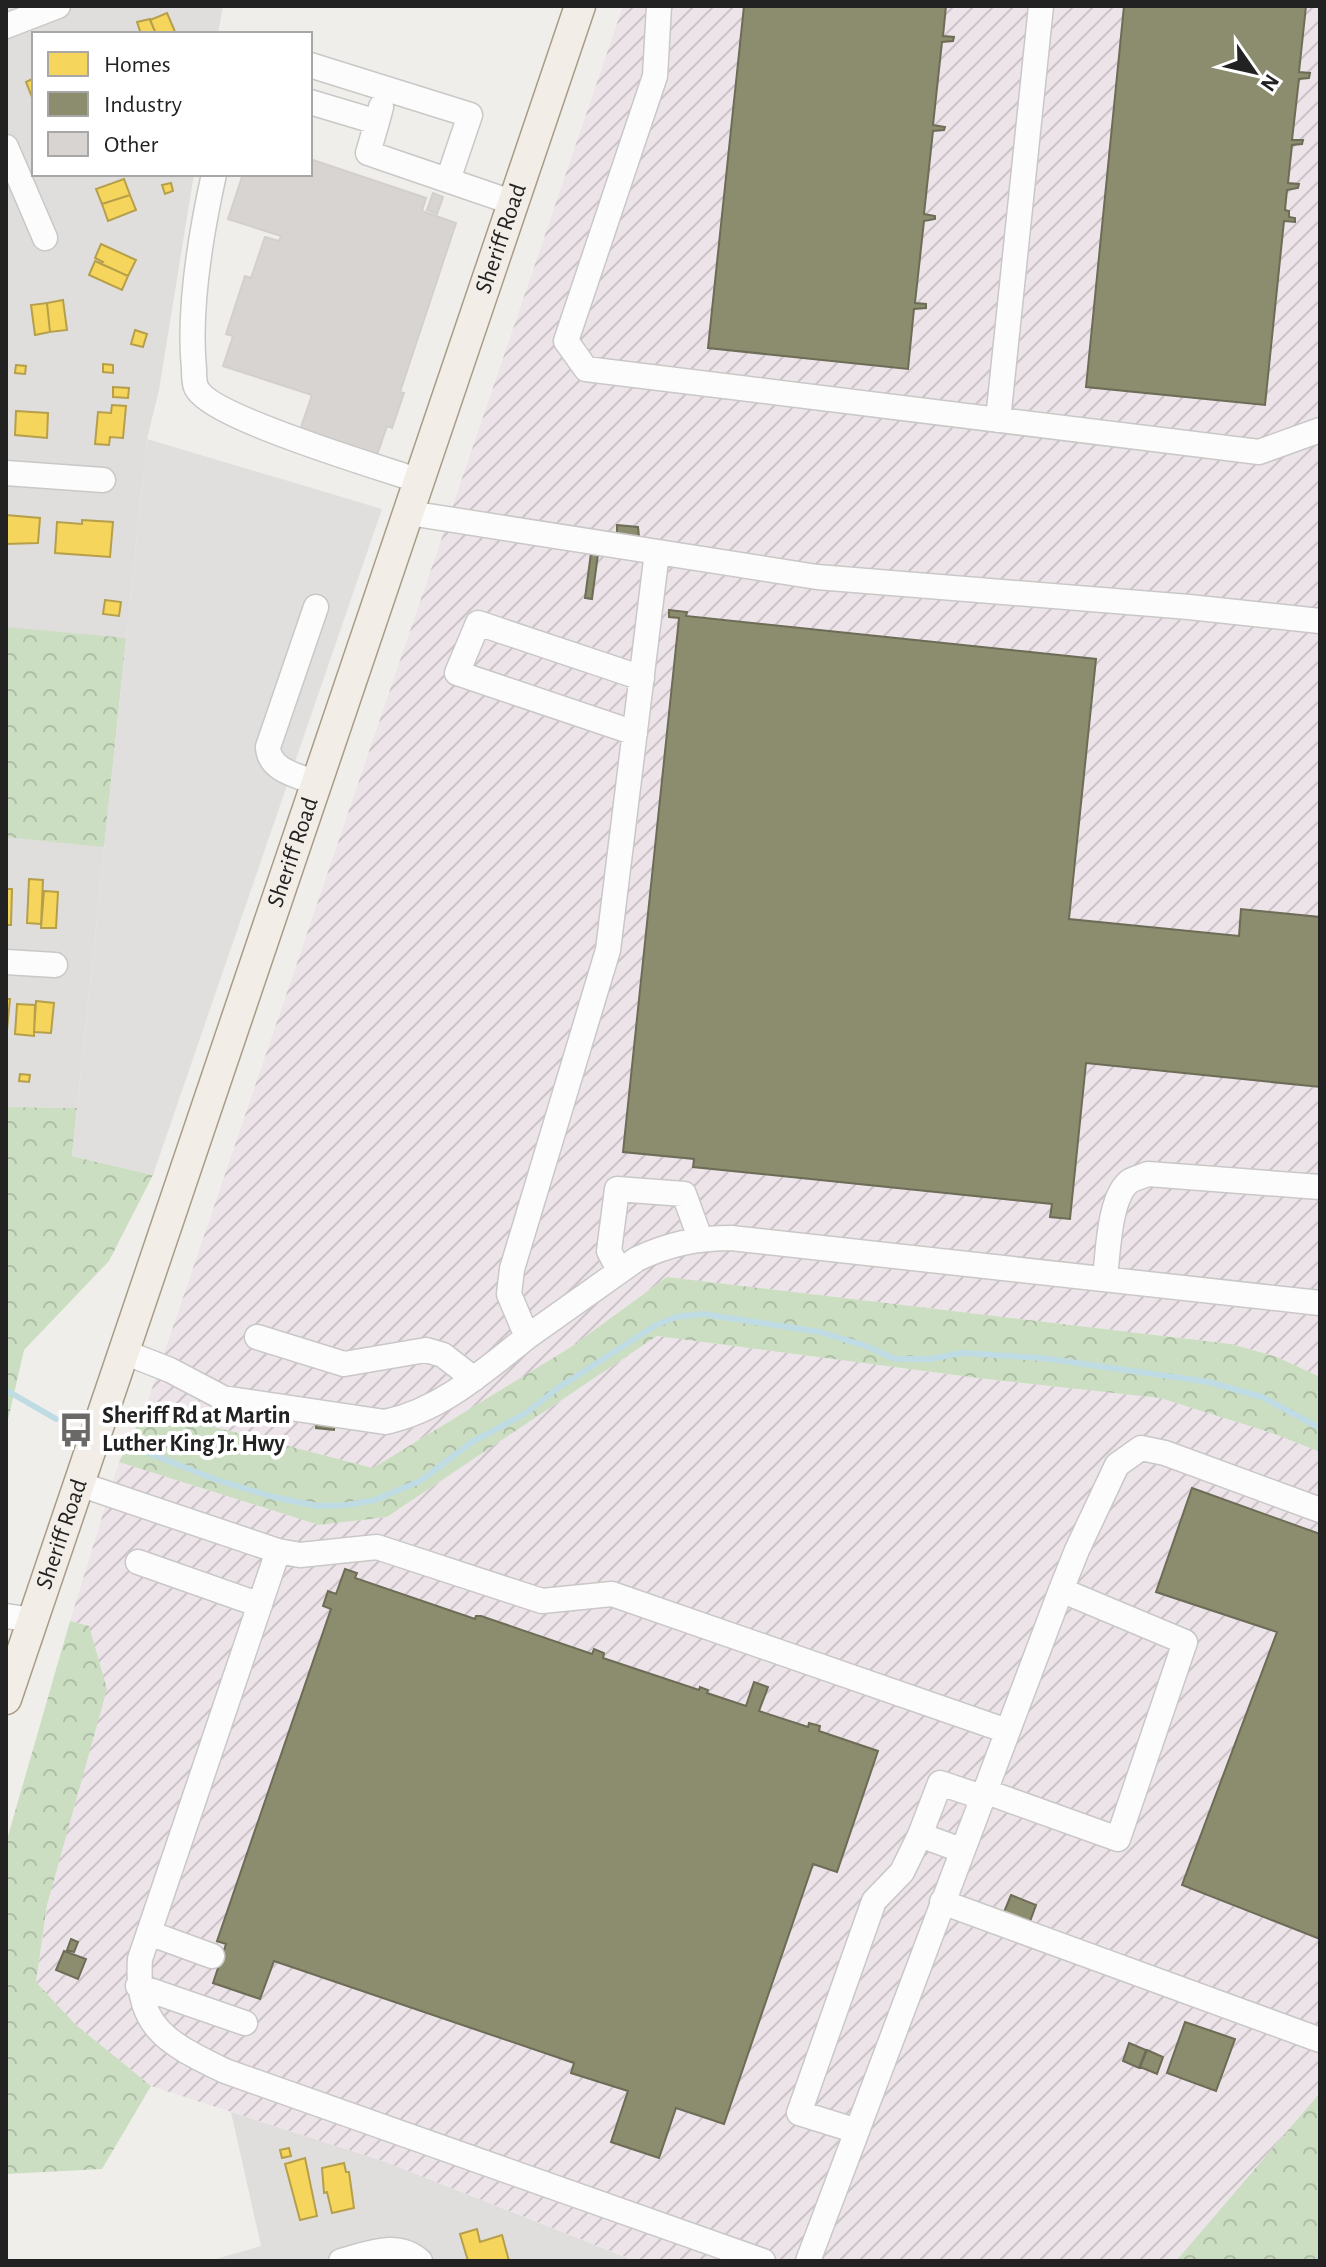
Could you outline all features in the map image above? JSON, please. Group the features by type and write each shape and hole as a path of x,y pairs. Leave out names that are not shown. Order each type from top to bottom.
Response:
{"main road":[{"name":"Sheriff Road","path":"6,1699 20,1618 79,1484 580,6"}],"street":[{"path":"6,26 58,6"},
{"path":"659,6 655,76 566,341 586,369 1259,452 1320,430"},
{"path":"998,420 1041,6"},
{"path":"312,66 470,115 448,180"},
{"path":"386,90 368,153 514,203"},
{"path":"312,103 377,122"},
{"path":"6,147 45,238"},
{"path":"214,176 204,218 191,343 196,387 208,401 228,413 420,481"},
{"path":"6,473 103,480"},
{"path":"409,513 817,577 1189,607 1320,621"},
{"path":"527,1337 509,1294 512,1269 608,950 657,552"},
{"path":"316,607 268,747 268,756 274,764 317,783"},
{"path":"635,733 457,673 478,623 642,678"},
{"path":"6,962 55,965"},
{"path":"1105,1278 1111,1224 1117,1201 1128,1182 1148,1174 1320,1187"},
{"path":"619,1270 609,1251 617,1189 684,1194 700,1238"},
{"path":"124,1352 170,1370 223,1398 385,1422 444,1401 619,1270 657,1249 700,1238 731,1238 1320,1303"},
{"path":"257,1337 344,1364 434,1351 474,1379"},
{"path":"808,2261 1061,1590 1117,1465 1141,1448 1165,1453 1320,1510"},
{"path":"79,1484 278,1551 300,1555 377,1547 542,1601 612,1594 1007,1731"},
{"path":"278,1551 140,1959 138,1986 146,2010 165,2036 185,2051 225,2071 763,2261"},
{"path":"138,1562 260,1605"},
{"path":"857,2131 799,2113 874,1901 902,1872 940,1783 983,1794 1118,1839 1185,1642 1061,1590"},
{"path":"920,1835 961,1850"},
{"path":"942,1902 1320,2040"},
{"path":"149,1933 212,1956"},
{"path":"138,1986 245,2023"},
{"path":"341,2261 388,2249 405,2251 420,2261"}],"shaded area":[{"path":"6,6 223,6 218,32 32,32 32,176 194,176 159,390 147,439 77,1108 6,1107"},
{"path":"623,6 1320,6 1320,1377 1277,1357 1231,1344 667,1277 571,1347 373,1468 145,1409"},
{"path":"147,439 382,509 153,1175 72,1156"},
{"path":"657,1336 978,1378 1160,1398 1272,1433 1320,1452 1320,2093 1176,2261 636,2261 386,2162 151,2086 75,2024 36,1982 89,1627 70,1621 119,1462 319,1525 387,1517"},
{"path":"231,2112 386,2162 635,2261 209,2261 261,2246"}],"green space":[{"path":"6,627 126,638 104,847 6,837"},
{"path":"6,1107 77,1108 72,1156 153,1175 109,1261 24,1350 8,1420"},
{"path":"667,1277 1231,1344 1277,1357 1320,1377 1320,1452 1272,1433 1160,1398 978,1378 657,1336 387,1517 319,1525 119,1462 145,1409 373,1468 571,1347"},
{"path":"70,1621 89,1626 107,1689 47,1905 36,1982 75,2024 151,2086 102,2169 6,2174 6,1843"},
{"path":"1320,2093 1320,2261 1176,2261"}],"building: Homes":[{"path":"167,13 175,32 155,32 150,20"},
{"path":"150,19 155,32 140,32 137,22"},
{"path":"32,79 32,97 26,82"},
{"path":"124,179 130,195 102,204 96,189"},
{"path":"171,183 173,191 165,194 162,185"},
{"path":"130,195 136,210 108,221 102,204"},
{"path":"101,244 136,260 128,276 95,258"},
{"path":"95,261 128,276 122,290 89,275"},
{"path":"63,300 67,330 50,332 47,303"},
{"path":"47,303 50,332 35,335 31,305"},
{"path":"135,330 147,334 143,347 131,344"},
{"path":"103,364 113,365 113,373 103,372"},
{"path":"16,365 26,366 25,374 15,373"},
{"path":"113,387 129,388 128,398 113,397"},
{"path":"112,405 126,406 123,438 110,437 109,445 95,444 98,412 111,413"},
{"path":"16,411 48,413 47,438 15,435"},
{"path":"6,515 40,518 38,543 6,544"},
{"path":"82,520 113,522 110,557 55,553 57,522 82,524"},
{"path":"105,600 121,602 119,616 103,614"},
{"path":"29,879 43,880 41,924 27,923"},
{"path":"6,889 12,889 11,925 6,925"},
{"path":"44,891 58,892 56,928 41,928"},
{"path":"6,999 10,999 7,1030 6,1030"},
{"path":"36,1001 54,1003 51,1033 34,1032"},
{"path":"17,1004 35,1005 34,1036 15,1034"},
{"path":"20,1074 30,1075 29,1082 19,1081"},
{"path":"289,2148 291,2156 282,2158 280,2150"},
{"path":"305,2158 317,2216 300,2220 285,2164"},
{"path":"344,2163 346,2172 349,2172 354,2208 332,2213 327,2192 324,2193 322,2168"},
{"path":"477,2229 480,2242 502,2235 509,2261 468,2261 460,2234"}],"building: Industry":[{"path":"744,6 946,6 943,36 954,37 953,41 942,42 933,125 945,127 944,130 933,131 924,214 935,216 935,219 924,221 915,303 926,304 926,308 914,309 908,369 708,348"},
{"path":"1124,6 1306,6 1299,72 1310,73 1309,78 1299,79 1292,140 1303,140 1302,144 1292,145 1288,183 1299,184 1298,188 1287,190 1285,210 1289,211 1289,217 1295,218 1295,222 1284,221 1265,405 1086,387"},
{"path":"617,525 638,527 639,537 617,534"},
{"path":"591,553 598,554 592,599 585,598"},
{"path":"669,610 687,612 686,616 1096,659 1069,919 1239,936 1241,909 1320,917 1320,1087 1086,1063 1070,1219 1050,1217 1052,1204 693,1167 694,1159 623,1152 679,618 669,617"},
{"path":"317,1418 335,1420 334,1430 316,1428"},
{"path":"1192,1488 1320,1534 1320,1939 1182,1885 1277,1632 1156,1592"},
{"path":"345,1569 357,1573 355,1578 475,1619 481,1616 592,1654 594,1649 604,1653 603,1658 699,1690 700,1687 708,1690 707,1693 746,1706 754,1682 768,1687 759,1711 808,1727 809,1723 820,1726 819,1731 878,1751 837,1872 813,1864 724,2124 676,2108 659,2158 611,2142 628,2091 571,2073 574,2063 274,1961 260,1999 213,1983 226,1944 217,1941 331,1609 323,1606 328,1591 336,1594"},
{"path":"1011,1895 1036,1905 1028,1927 1002,1917"},
{"path":"71,1939 78,1942 74,1952 67,1950"},
{"path":"64,1951 86,1959 78,1979 56,1970"},
{"path":"1185,2022 1235,2039 1216,2091 1167,2073"},
{"path":"1129,2043 1146,2050 1139,2068 1123,2061"},
{"path":"1147,2050 1163,2057 1157,2074 1140,2067"}],"building: Other":[{"path":"312,160 426,198 422,211 456,223 400,392 404,393 392,428 387,426 377,455 300,430 312,395 223,366 233,336 226,334 245,276 251,278 265,237 279,241 281,236 228,219 242,176 312,176"},
{"path":"433,193 443,197 437,214 427,210"}],"waterway":[{"path":"141,1450 214,1479 273,1497 318,1506 375,1500 420,1481 472,1442 526,1413 558,1388 656,1325 676,1317 703,1314 820,1332 866,1346 895,1359 930,1359 961,1353 1042,1358 1209,1382 1262,1397 1320,1428"},
{"path":"6,1390 56,1419"},
{"path":"1317,2261 1320,2257"}],"place":[{"name":"Sheriff Rd at Martin Luther King Jr. Hwy","path":"76,1430"}]}
